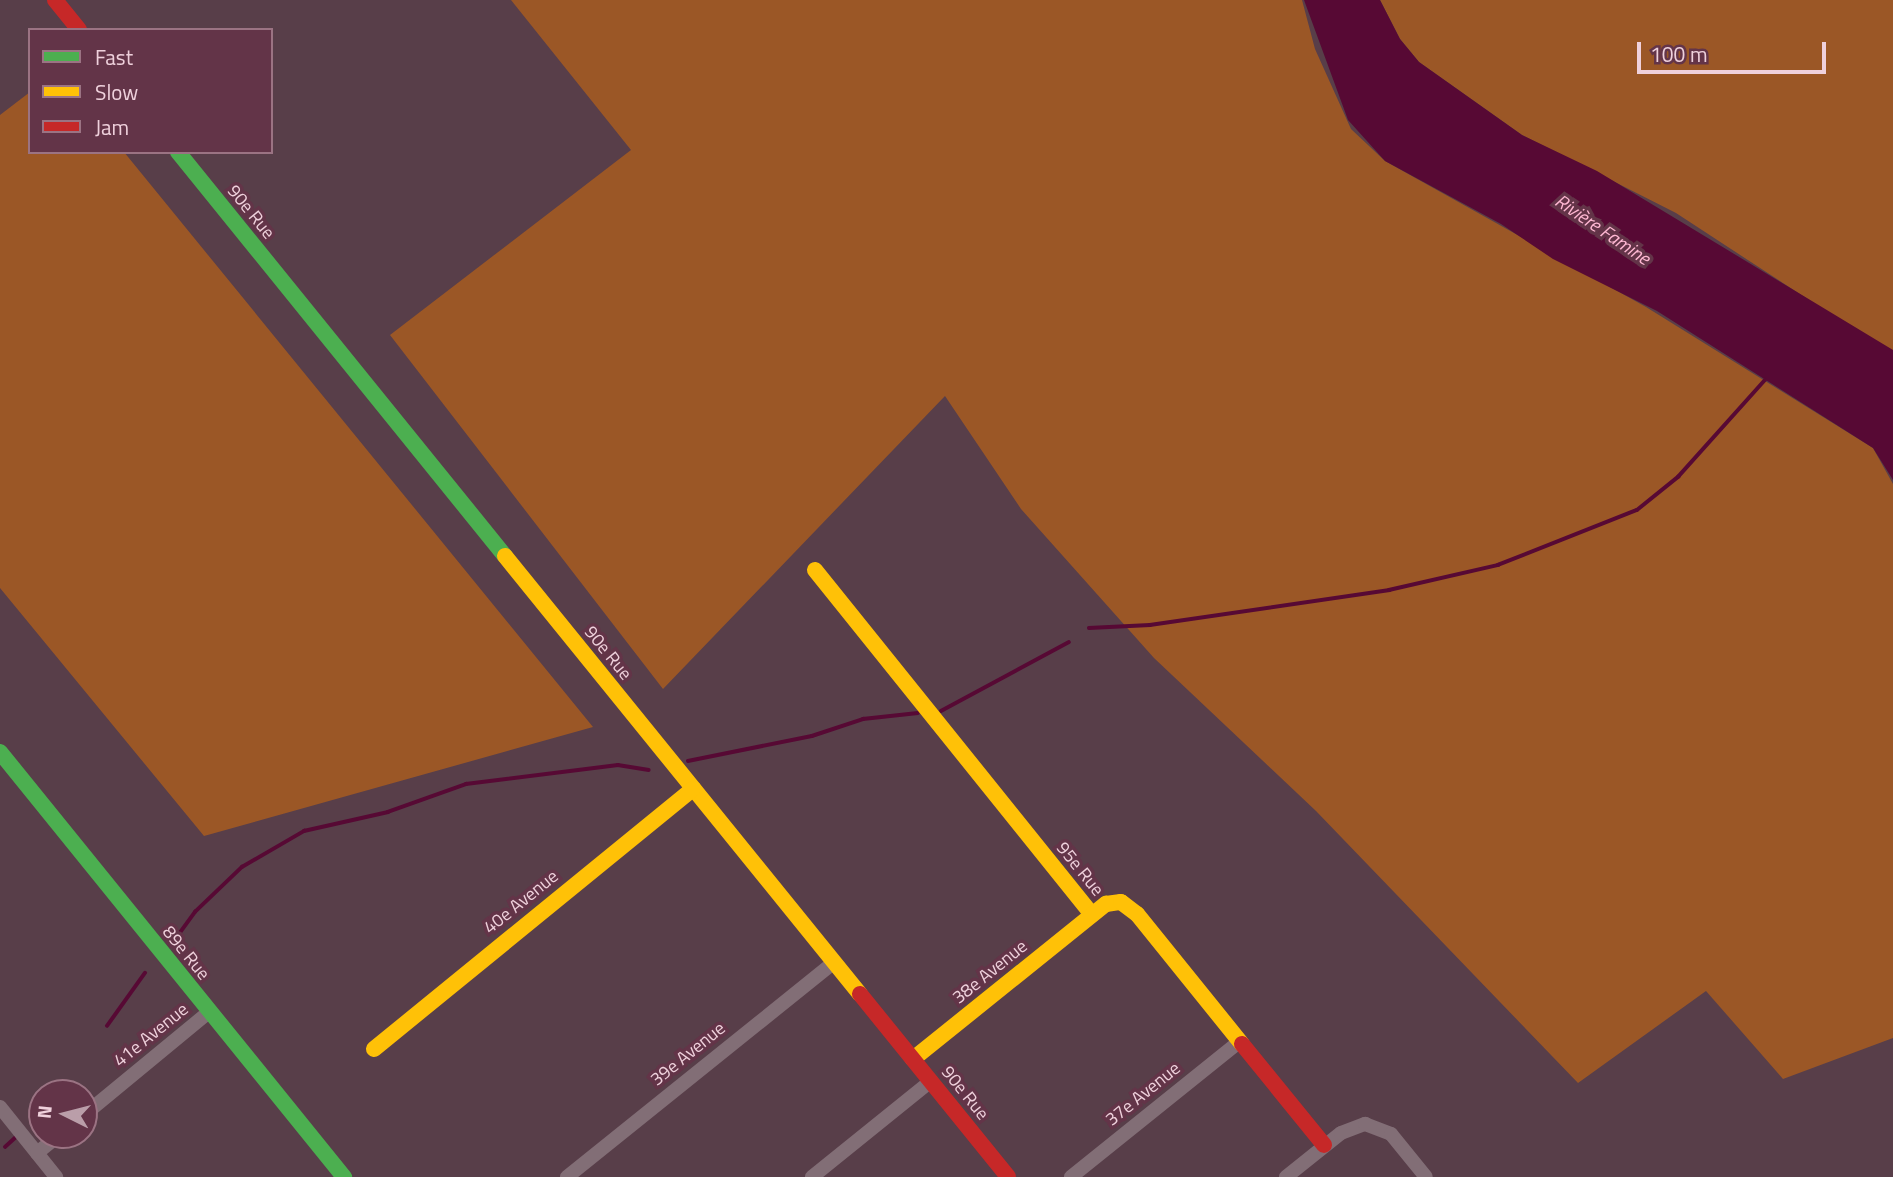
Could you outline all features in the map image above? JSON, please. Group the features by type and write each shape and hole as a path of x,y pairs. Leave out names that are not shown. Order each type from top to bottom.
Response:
{"street":[{"path":"55,0 77,28"},
{"name":"90e Rue","path":"180,154 1008,1177"},
{"name":"95e Rue","path":"815,570 1092,915 1106,904 1121,902 1137,914 1324,1145"},
{"name":"89e Rue","path":"0,752 344,1177"},
{"name":"40e Avenue","path":"374,1049 693,789"},
{"name":"38e Avenue","path":"913,1059 1092,915"},
{"name":"39e Avenue","path":"567,1177 834,962"},
{"name":"41e Avenue","path":"98,1103 209,1012"},
{"name":"37e Avenue","path":"1071,1177 1240,1041"},
{"path":"812,1177 930,1081"},
{"path":"0,1107 56,1177"},
{"path":"1286,1177 1324,1145 1357,1124 1375,1124 1391,1134 1426,1177"},
{"path":"37,1153 42,1149"}],"shaded area":[{"path":"511,0 1302,0 1315,49 1351,129 1385,161 1646,307 1873,448 1893,484 1893,1038 1783,1079 1706,991 1578,1083 1316,811 1154,658 1021,509 945,396 663,689 390,335 631,150"},
{"path":"1380,0 1893,0 1893,355 1676,213 1522,135 1419,62 1400,39"},
{"path":"28,94 28,154 126,154 593,727 204,836 0,588 0,115"}],"water":[{"name":"Rivière Famine","path":"1304,0 1380,0 1400,39 1419,62 1522,135 1597,171 1893,350 1893,480 1873,448 1657,311 1553,259 1501,224 1385,161 1348,120"}],"waterway":[{"path":"1089,628 1150,625 1389,590 1498,565 1637,510 1678,477 1765,380"},
{"path":"941,711 1069,642"},
{"path":"688,761 812,736 863,719 918,713"},
{"path":"171,945 195,912 242,867 304,831 388,812 466,784 618,765 649,770"},
{"path":"107,1026 145,973"},
{"path":"5,1147 16,1137"}],"traffic: fast":[{"path":"180,154 505,556"},
{"path":"0,752 344,1177"}],"traffic: slow":[{"path":"505,556 860,994"},
{"path":"815,570 1092,915"},
{"path":"374,1049 693,789"},
{"path":"913,1059 1106,904 1121,902 1137,914 1242,1044"}],"traffic: jam":[{"path":"55,0 77,28"},
{"path":"860,994 1008,1177"},
{"path":"1242,1044 1324,1145"}]}
